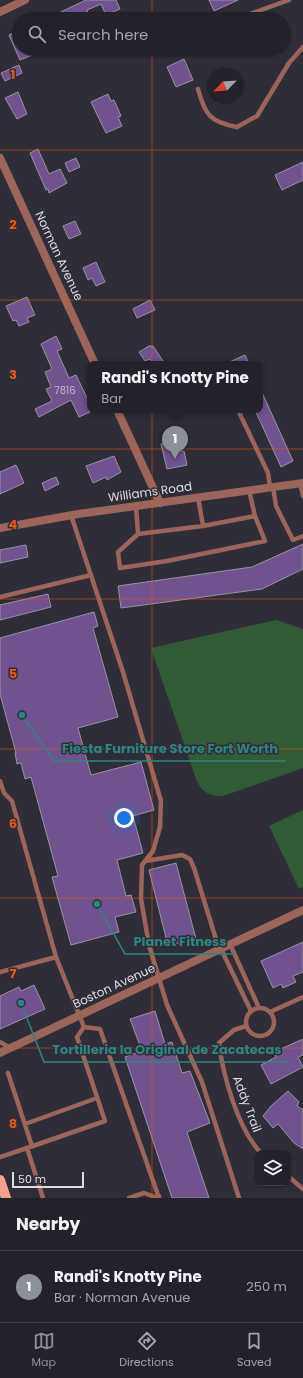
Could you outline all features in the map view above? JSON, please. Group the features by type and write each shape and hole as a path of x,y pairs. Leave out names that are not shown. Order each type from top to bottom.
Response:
{"main road":[{"path":"0,1180 6,1198"}],"street":[{"path":"0,12 25,0"},
{"name":"Norman Avenue","path":"0,158 94,361"},
{"path":"118,413 160,503"},
{"name":"Williams Road","path":"0,528 71,515 301,483"},
{"name":"Boston Avenue","path":"0,1053 303,910"}],"lane":[{"path":"256,12 289,0"},
{"path":"198,89 210,117 221,124 237,127 257,116 289,63 303,47"},
{"path":"239,413 268,473 276,506 293,540 303,536"},
{"path":"301,483 303,496"},
{"path":"249,490 255,516 265,541 167,561 120,568 118,552 138,534 203,526 255,516"},
{"path":"198,497 203,526"},
{"path":"136,506 138,534"},
{"path":"71,515 123,672 160,801 160,827 153,851 142,865 141,899 149,945 167,1005 202,1082 239,1198"},
{"path":"0,596 91,575"},
{"path":"0,781 4,793 12,801 56,957 78,1016 84,1027"},
{"path":"145,861 182,855 190,859 220,949 251,1012"},
{"path":"230,944 259,1008 270,1012 273,1016 274,1025 269,1033 256,1036 248,1030 246,1026 247,1017 251,1012 259,1008"},
{"path":"0,972 56,957"},
{"path":"270,1012 303,998"},
{"name":"Addy Trail","path":"246,1026 234,1030 219,1043 221,1062 242,1127 251,1142 258,1150"},
{"path":"0,1157 105,1121 77,1036 84,1027"},
{"path":"84,1027 100,1029 157,1197"},
{"path":"0,1042 10,1048"},
{"path":"8,1073 32,1146"},
{"path":"25,1124 97,1098"},
{"path":"27,1148 43,1198"},
{"path":"291,1179 303,1189"},
{"path":"129,1198 144,1193 157,1197"}],"green space":[{"path":"276,620 303,629 303,768 223,796 210,794 200,787 196,779 151,648"},
{"path":"303,810 303,887 299,889 269,826"}],"building":[{"path":"86,0 116,0 120,9 113,12 105,12 101,4 87,10 88,12 61,12"},
{"path":"209,0 238,0 214,11"},
{"path":"12,34 12,42 9,35"},
{"path":"18,56 30,56 20,60"},
{"path":"184,59 193,80 176,87 167,67"},
{"path":"19,65 22,73 5,81 1,73"},
{"path":"18,92 27,114 17,119 5,98"},
{"path":"108,94 111,101 114,100 121,116 118,117 122,126 106,133 91,102"},
{"path":"38,149 49,174 60,169 67,183 49,193 48,189 46,190 30,153"},
{"path":"76,158 80,167 69,172 65,163"},
{"path":"303,162 303,180 282,190 275,175"},
{"path":"75,221 81,234 69,239 63,226"},
{"path":"96,262 105,282 96,286 92,278 88,280 83,268"},
{"path":"27,297 35,315 27,318 29,322 19,326 16,320 13,321 6,306"},
{"path":"150,300 155,310 137,318 133,309"},
{"path":"56,336 62,349 57,351 69,378 76,375 87,398 88,413 79,417 71,400 39,417 35,409 52,401 46,389 51,387 45,372 52,369 41,344"},
{"path":"149,346 153,346 163,361 151,361 150,359 145,361 139,352"},
{"path":"245,355 248,361 232,361"},
{"path":"263,395 293,461 281,467 256,413 263,413"},
{"path":"176,438 178,452 184,451 187,465 167,469 161,444"},
{"path":"114,456 121,472 107,480 106,477 93,483 86,466"},
{"path":"16,465 24,483 0,494 0,472"},
{"path":"56,477 59,484 45,491 42,483"},
{"path":"303,544 303,569 262,589 121,608 118,586 252,567"},
{"path":"26,545 28,557 0,563 0,550"},
{"path":"48,594 51,607 0,620 0,605"},
{"path":"94,612 98,626 93,628 118,717 78,728 91,775 141,762 154,810 133,816 143,853 117,860 126,896 131,895 136,912 115,917 119,932 71,945 52,877 58,876 31,777 25,779 21,763 17,764 16,753 0,694 0,638"},
{"path":"176,863 196,939 168,946 149,870"},
{"path":"303,942 303,972 293,976 296,982 283,988 281,984 273,988 261,961"},
{"path":"34,985 45,1009 0,1029 0,996 19,987 21,991"},
{"path":"155,1011 165,1044 172,1042 182,1073 190,1071 210,1123 187,1132 209,1198 172,1198 125,1057 142,1051 130,1019"},
{"path":"303,1039 303,1055 298,1057 303,1067 271,1084 261,1065 276,1057 274,1052"},
{"path":"288,1091 299,1102 297,1106 303,1110 303,1149 294,1143 278,1124 273,1128 263,1116 271,1106"}],"place":[{"name":"Randi's Knotty Pine","path":"175,459"},
{"name":"Fiesta Furniture Store Fort Worth","path":"22,715"},
{"name":"Planet Fitness","path":"97,904"},
{"name":"Tortilleria la Original de Zacatecas","path":"21,1003"}]}
